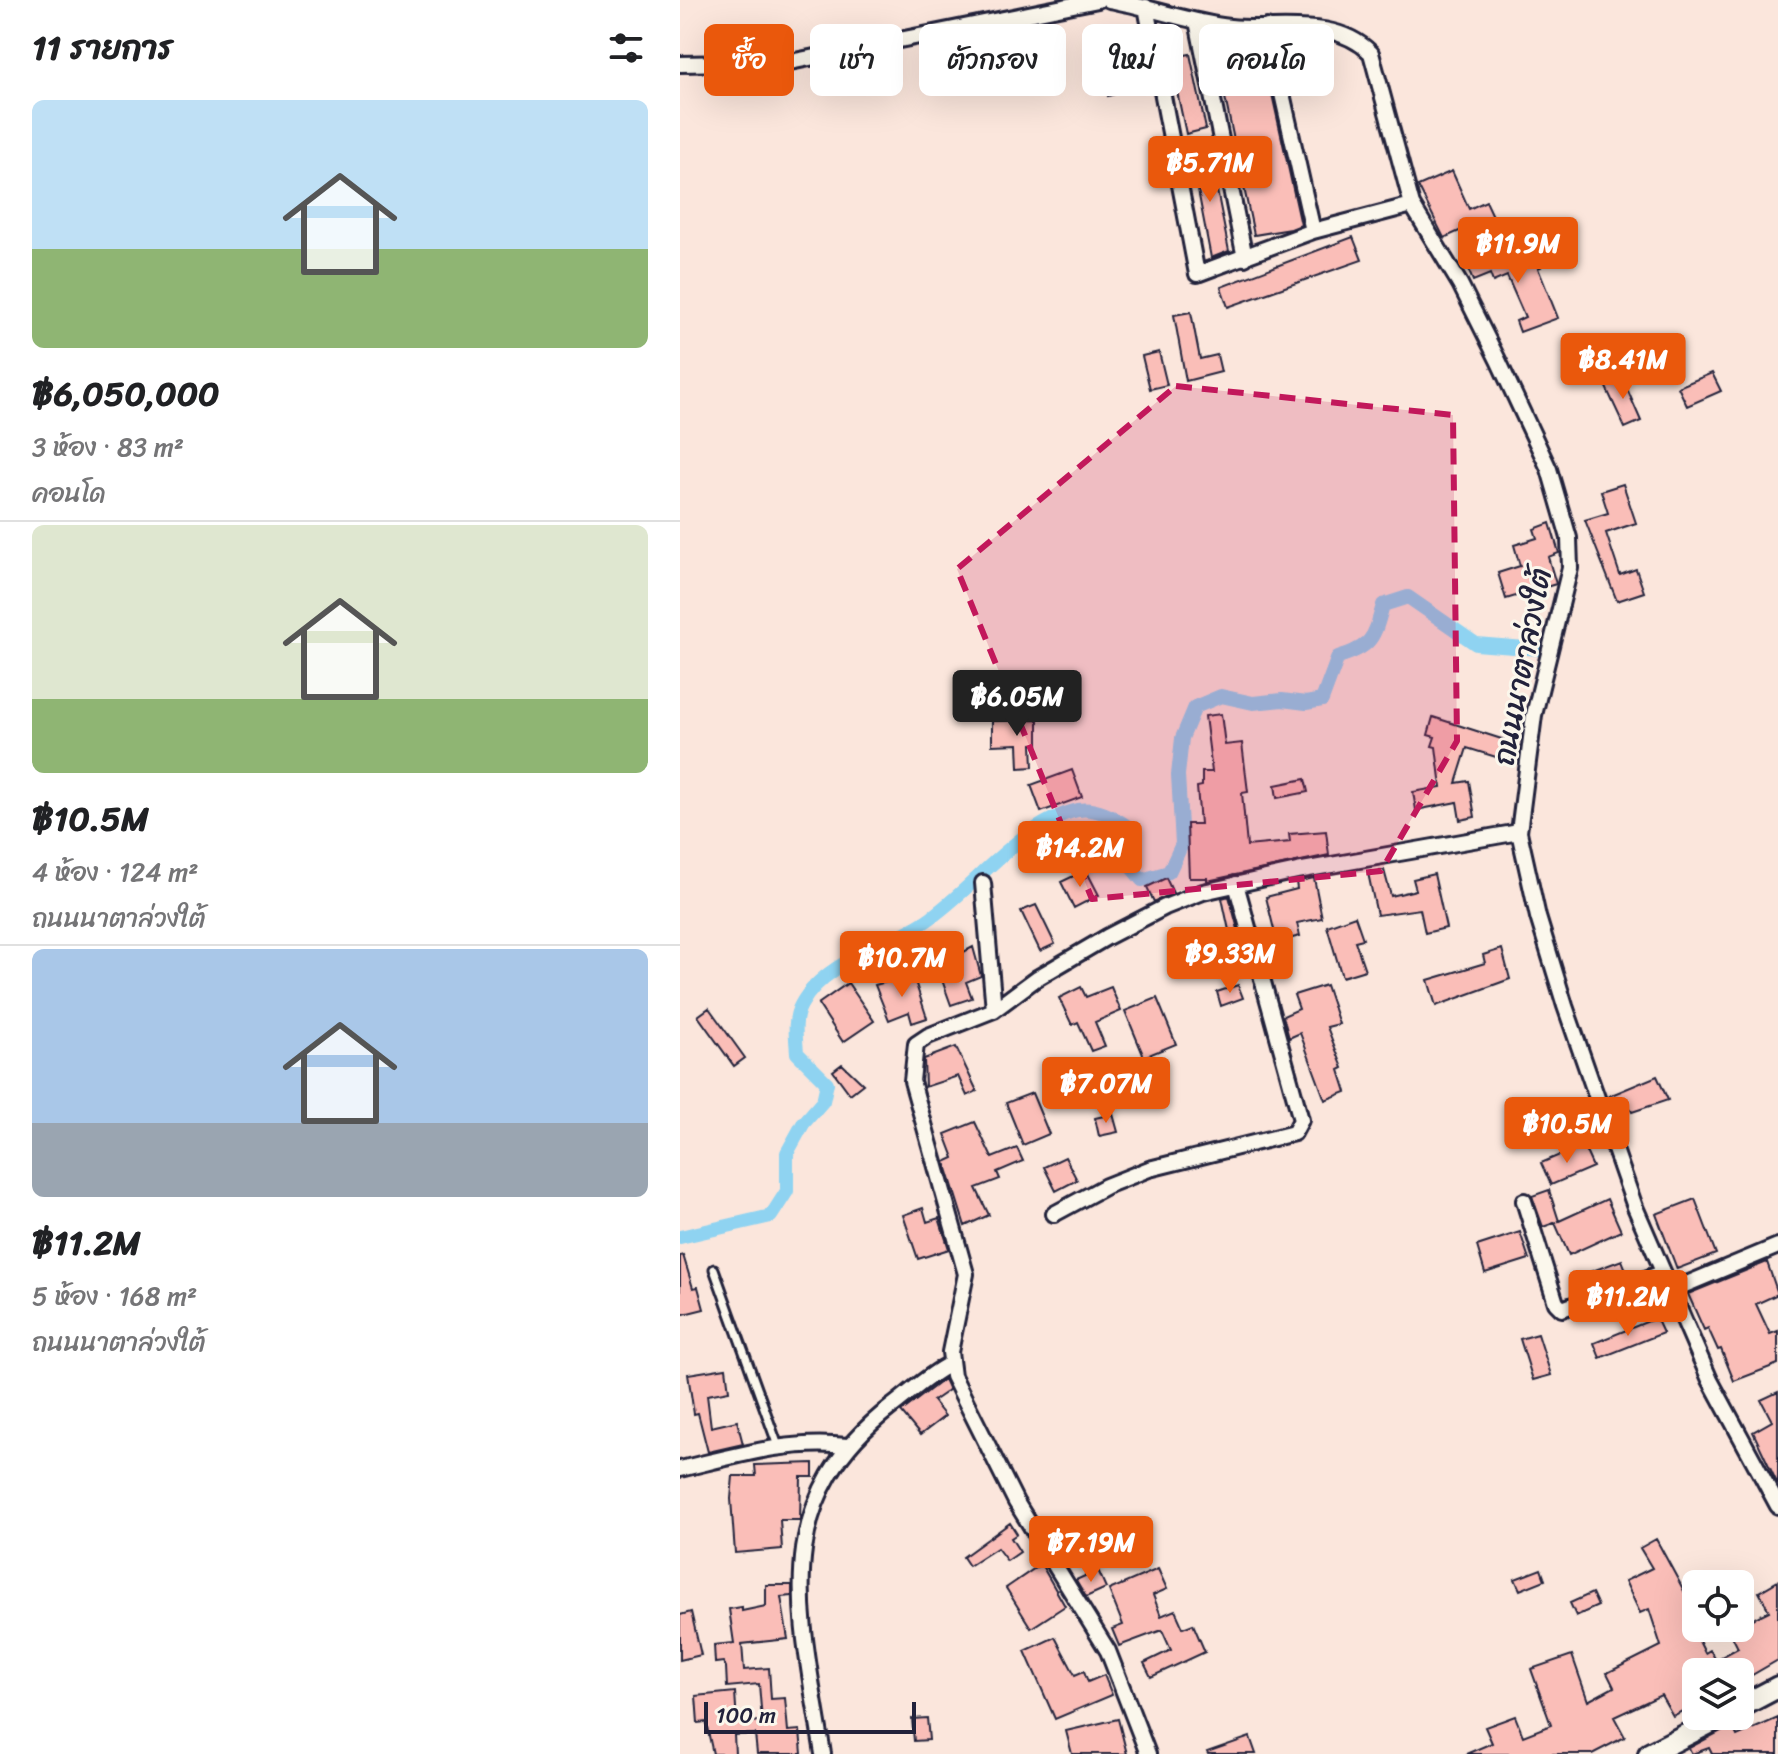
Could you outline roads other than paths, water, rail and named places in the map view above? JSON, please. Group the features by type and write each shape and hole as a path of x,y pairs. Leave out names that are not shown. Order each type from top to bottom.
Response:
{"main road":[{"path":"1754,1700 1778,1687"},
{"path":"1649,1754 1696,1730"}],"street":[{"path":"680,64 790,62 1098,0"},
{"name":"ถนนนาตาล่วงใต้","path":"1109,0 1146,7 1168,7 1197,21 1214,24"},
{"path":"1146,7 1197,274 1313,231 1412,205"},
{"path":"1197,21 1245,258"},
{"name":"ถนนนาตาล่วงใต้","path":"1334,31 1358,40 1371,53 1412,205 1460,284 1549,469 1569,538 1570,568 1534,715 1519,832 1565,1006 1635,1207 1710,1380 1778,1506"},
{"path":"1283,96 1313,231"},
{"path":"1148,1754 1108,1651 1016,1502 950,1364 966,1274 950,1206 918,1110 912,1081 916,1044 928,1036 994,1010 1037,978 1165,907 1236,884 1519,832"},
{"path":"983,883 994,1010"},
{"path":"1054,1214 1106,1186 1149,1169 1294,1133 1301,1120 1236,884"},
{"path":"1524,1201 1556,1303 1562,1309 1662,1273"},
{"path":"1670,1291 1778,1246"},
{"path":"823,1754 804,1638 801,1562 804,1540 820,1490 847,1446 926,1378 950,1364"},
{"path":"680,1469 778,1446 812,1442 847,1446"}],"lane":[{"path":"714,1269 778,1446"}],"waterway":[{"path":"680,1237 771,1216 787,1191 787,1153 803,1124 823,1101 827,1083 797,1053 797,1016 811,990 825,977 926,921 1017,842 1057,817 1078,810 1098,811 1128,827 1127,862 1142,880 1169,872 1182,844 1178,775 1182,738 1195,707 1221,696 1253,703 1322,700 1338,657 1370,640 1383,605 1408,597 1476,644 1552,650"}]}
